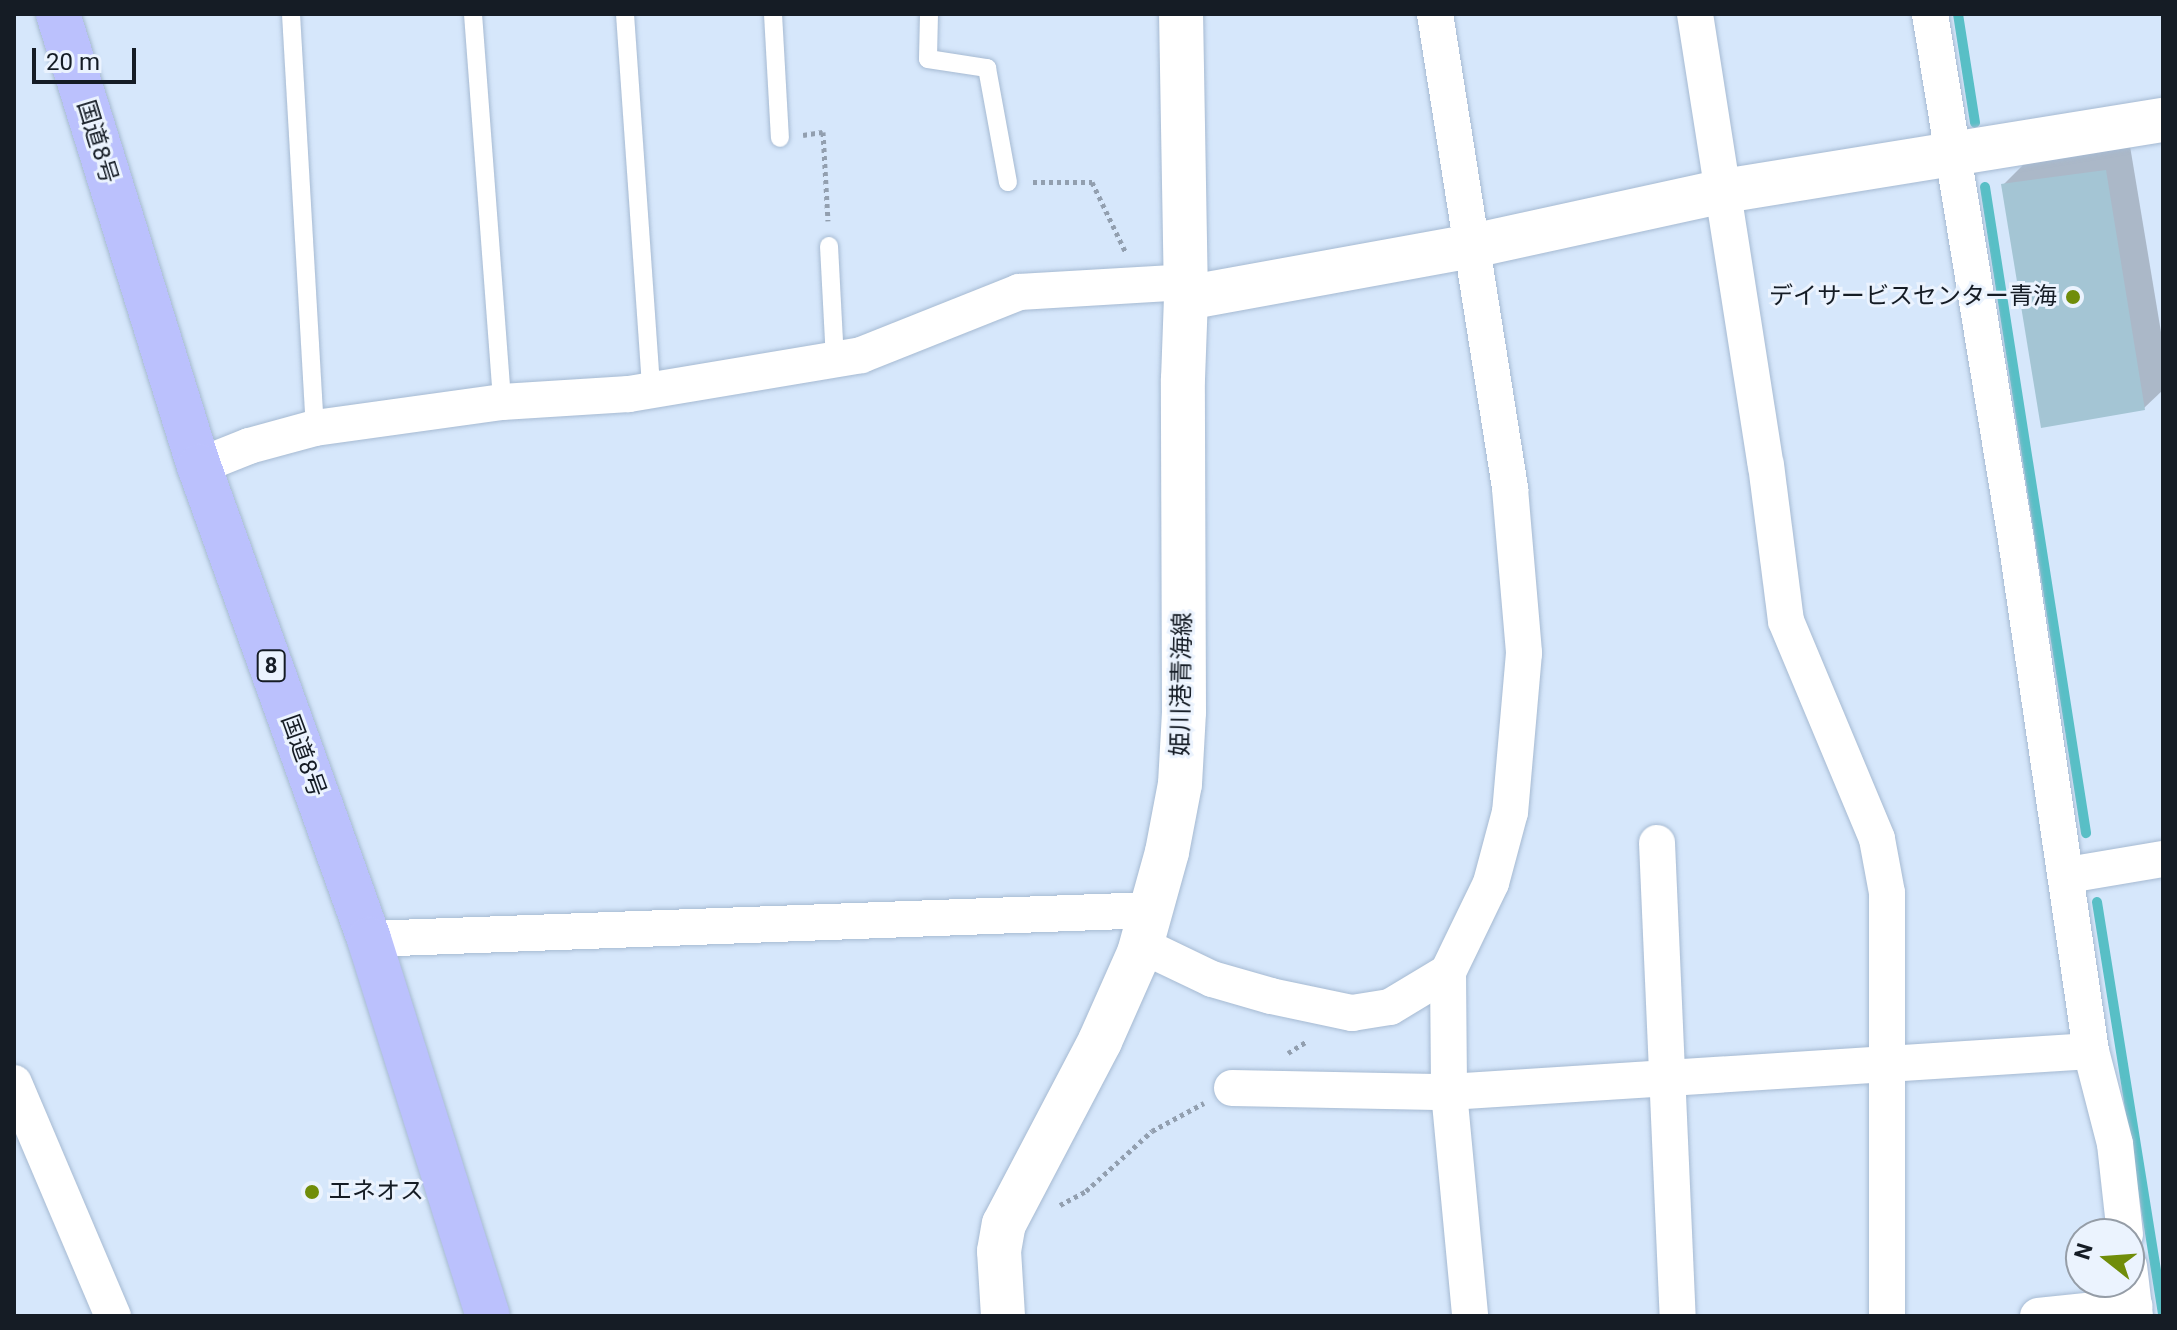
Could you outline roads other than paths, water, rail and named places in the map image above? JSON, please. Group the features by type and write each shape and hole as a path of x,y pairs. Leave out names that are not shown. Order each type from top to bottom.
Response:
{"highway":[{"name":"国道8号","path":"58,14 199,466 369,939 488,1316"}],"main road":[{"name":"姫川港青海線","path":"1003,1316 999,1251 1004,1224 1100,1041 1147,927 1180,784 1184,726 1183,379 1186,290 1181,14"},
{"path":"1186,290 1472,246 1724,191 2163,120"}],"street":[{"path":"1435,14 1510,489 1524,653 1510,812 1491,883 1448,972 1449,1092 1470,1316"},
{"path":"1695,14 1724,191 1786,621 1877,839 1887,893 1887,1316"},
{"path":"1930,14 2068,875 2091,1051 2115,1144 2123,1218"},
{"path":"199,466 249,446 315,428 502,402 629,394 861,355 1019,292 1139,284 1186,290"},
{"path":"1657,843 1678,1316"},
{"path":"2068,875 2163,859"},
{"path":"369,939 1147,927 1212,979 1271,996 1352,1013 1390,1007 1448,972"},
{"path":"1232,1088 1449,1092 2091,1051"},
{"path":"14,1083 113,1316"},
{"path":"2038,1316 2135,1311"}],"lane":[{"path":"291,14 315,428"},
{"path":"473,14 502,402"},
{"path":"625,14 651,389"},
{"path":"773,14 780,138"},
{"path":"929,14 928,59 987,68 1008,182"},
{"path":"829,246 835,360"}],"waterway":[{"path":"1958,14 1975,123"},
{"path":"1985,187 2086,833"},
{"path":"2097,902 2163,1314"}],"place":[{"name":"デイサービスセンター青海","path":"2073,297"},
{"name":"エネオス","path":"312,1192"}]}
